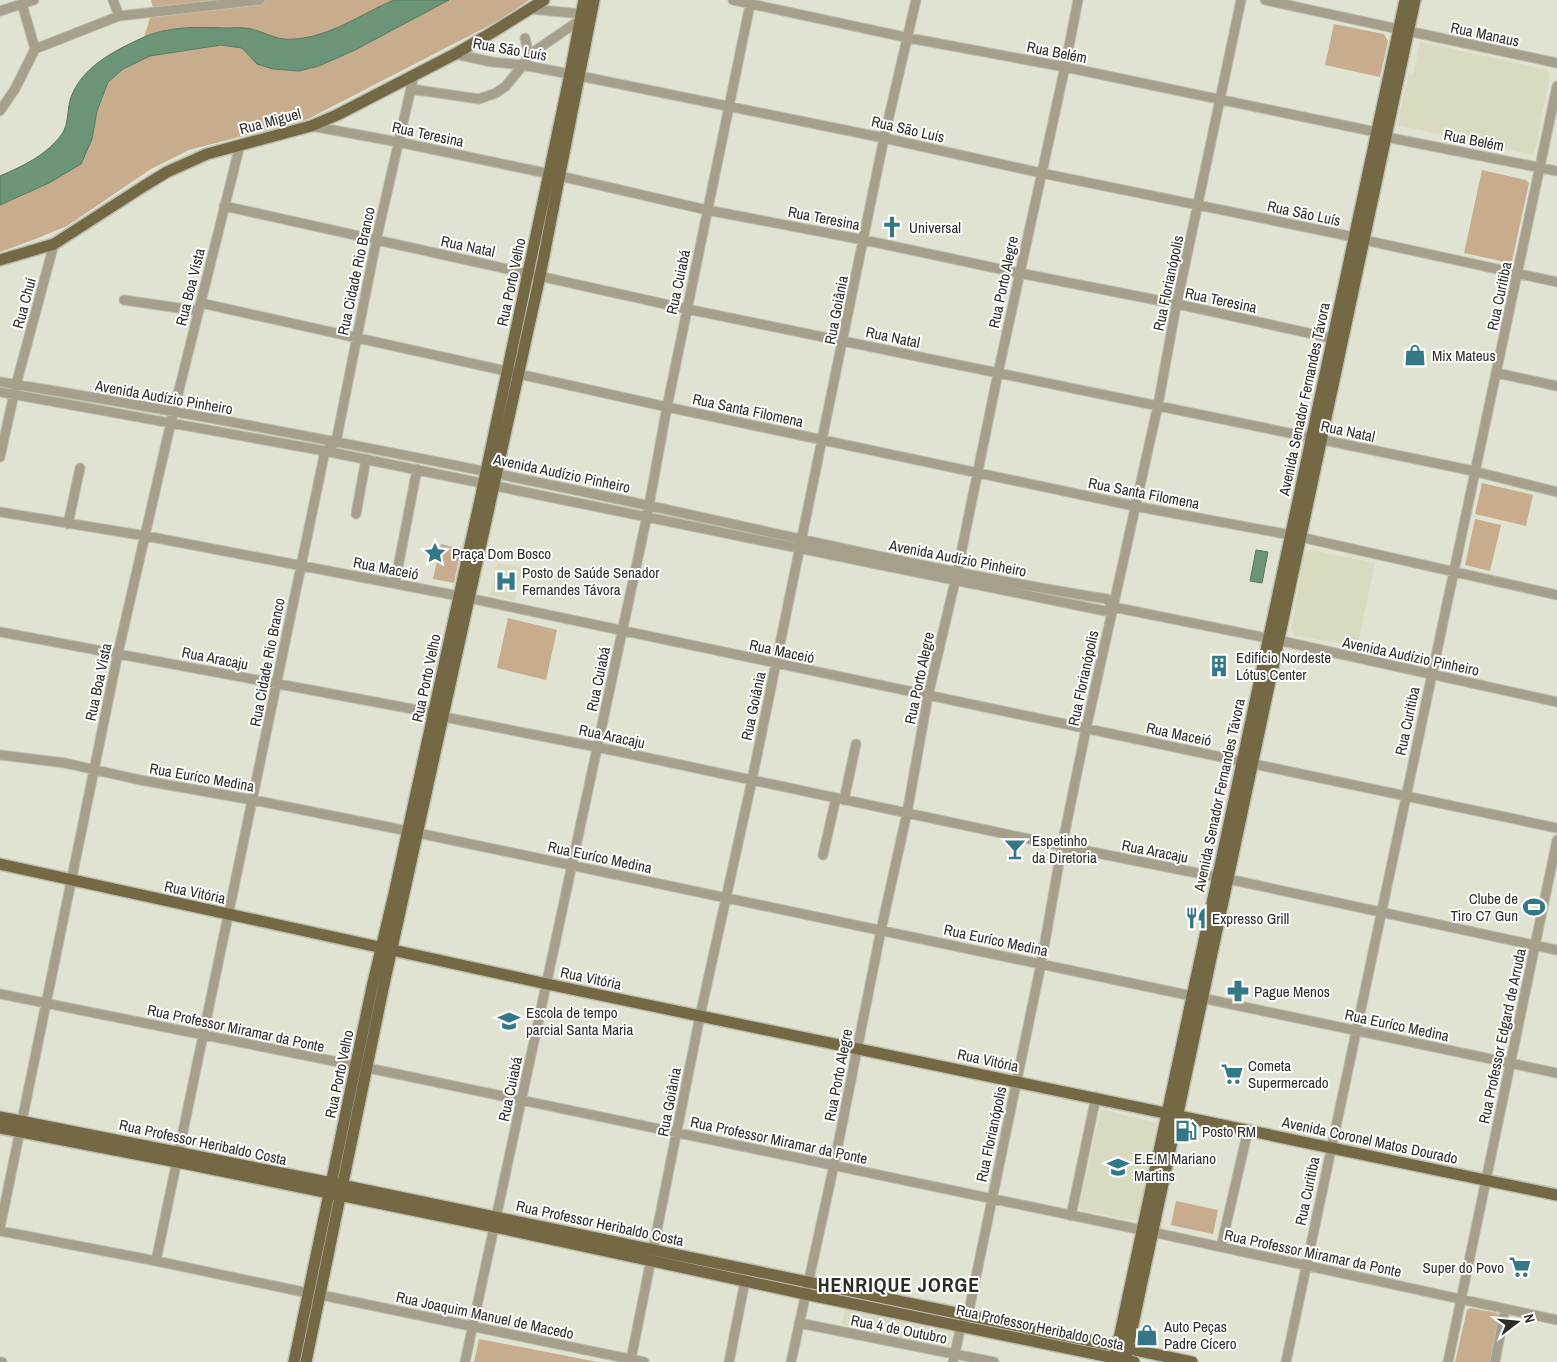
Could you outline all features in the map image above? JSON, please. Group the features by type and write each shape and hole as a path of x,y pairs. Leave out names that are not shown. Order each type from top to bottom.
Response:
{"main road":[{"name":"Rua Miguel","path":"0,260 54,244 168,172 207,154 311,126 337,115 455,54 544,0"},
{"name":"Rua Porto Velho","path":"575,75 584,0"},
{"name":"Rua Porto Velho","path":"306,1362 320,1295 328,1229 378,988 534,275 575,75 594,0"},
{"name":"Avenida Senador Fernandes Távora","path":"1122,1361 1123,1347 1147,1231 1403,30 1405,0"},
{"name":"Avenida Senador Fernandes Távora","path":"1403,30 1415,0"},
{"name":"Avenida Senador Fernandes Távora","path":"1316,438 1331,338 1359,238"},
{"name":"Rua Vitória","path":"0,864 547,984 1172,1114"},
{"name":"Avenida Coronel Matos Dourado","path":"1172,1114 1557,1195"},
{"name":"Rua Professor Heribaldo Costa","path":"0,1117 21,1126 652,1255 809,1282 961,1326 1122,1361"},
{"name":"Rua Professor Heribaldo Costa","path":"0,1128 21,1126"},
{"name":"Rua Porto Velho","path":"294,1362 308,1293 328,1229"},
{"name":"Rua Professor Heribaldo Costa","path":"652,1255 745,1281 806,1294 968,1315 1192,1362"}],"street":[{"path":"0,11 34,0"},
{"path":"112,0 119,16"},
{"path":"35,49 119,16 260,0"},
{"name":"Rua Belém","path":"733,0 751,2 909,38 1065,67 1220,99 1557,171"},
{"name":"Rua Goiânia","path":"631,1359 700,1016 752,780 844,340 884,138 909,38 916,0"},
{"name":"Rua Porto Alegre","path":"791,1362 907,813 928,696 956,577 1078,0"},
{"name":"Rua Florianópolis","path":"954,1358 961,1326 968,1315 1041,964 1062,846 1086,729 1134,506 1158,406 1177,304 1241,0"},
{"name":"Rua Manaus","path":"1265,0 1557,63"},
{"name":"Rua Cuiabá","path":"466,1362 647,516 667,407 751,2"},
{"path":"0,111 16,89 35,49 22,4"},
{"path":"531,9 581,17"},
{"path":"411,89 479,99 496,93 506,86 529,55 581,17"},
{"path":"525,38 529,55"},
{"name":"Rua São Luís","path":"455,54 492,62 523,65 575,75 884,138 1040,174 1359,238 1557,282"},
{"name":"Rua Cidade Rio Branco","path":"336,442 377,240 414,74"},
{"name":"Rua Curitiba","path":"1286,1362 1330,1147 1557,86"},
{"name":"Rua Teresina","path":"311,126 398,142 707,210 1177,304 1331,338"},
{"name":"Rua Boa Vista","path":"0,1230 118,654 171,422 240,145"},
{"name":"Rua Natal","path":"224,206 687,309 1316,438 1475,472 1557,492"},
{"name":"Rua Chuí","path":"0,457 15,389 54,244"},
{"name":"Rua Santa Filomena","path":"124,300 200,307 357,337 512,374 1134,506 1295,536 1557,595"},
{"path":"1496,373 1557,386"},
{"name":"Avenida Audízio Pinheiro","path":"0,382 15,389 112,411 417,470 490,478 614,498 742,532"},
{"name":"Avenida Audízio Pinheiro","path":"0,392 15,389 114,401 336,442 612,509 742,532 1035,592 1105,611 1113,607 1273,639 1557,702"},
{"path":"112,411 114,401"},
{"path":"325,451 336,442"},
{"name":"Rua Cidade Rio Branco","path":"156,1261 325,451"},
{"path":"356,514 366,459"},
{"path":"68,524 80,468"},
{"path":"395,584 417,470"},
{"path":"612,509 614,498"},
{"name":"Rua Maceió","path":"0,512 146,536 464,597 1557,828"},
{"name":"Rua Aracaju","path":"0,632 439,715 597,747 1557,950"},
{"path":"823,855 856,744"},
{"name":"Rua Euríco Medina","path":"0,755 41,760 253,800 572,865 1557,1073"},
{"name":"Rua Professor Edgard de Arruda","path":"1448,1362 1557,840"},
{"name":"Rua Professor Miramar da Ponte","path":"0,994 834,1165 1306,1264 1557,1320"},
{"path":"1071,1216 1096,1098"},
{"path":"1221,1247 1248,1130"},
{"path":"0,1230 308,1293"},
{"path":"729,1362 745,1281"},
{"name":"Rua Joaquim Manuel de Macedo","path":"320,1295 644,1362"},
{"path":"1495,1362 1505,1309"},
{"name":"Rua 4 de Outubro","path":"799,1323 954,1358 994,1362"}],"shaded area":[{"path":"151,0 394,0 338,28 315,36 275,39 250,29 210,28 171,29 144,37 153,8"},
{"path":"394,0 449,0 355,50 319,66 299,71 273,69 257,64 242,48 221,45 150,56 123,69 108,82 97,111 92,139 81,164 49,183 0,205 0,176 42,154 56,141 64,130 71,97 76,86 91,68 121,48 152,34 183,28 245,28 282,39 309,37 346,24"},
{"path":"449,0 529,0 498,21 308,119 189,150 151,169 67,226 0,252 0,205 49,183 92,139 97,111 108,82 123,69 150,56 222,45 242,48 256,63 273,69 299,71 319,66 355,50"},
{"path":"1334,24 1384,34 1388,41 1380,77 1325,65"},
{"path":"1420,42 1547,70 1550,75 1534,155 1397,125 1409,74 1413,75"},
{"path":"1482,170 1526,180 1529,183 1510,263 1464,253"},
{"path":"1482,483 1533,495 1526,526 1475,514"},
{"path":"1475,519 1501,525 1490,571 1465,565"},
{"path":"441,544 461,549 454,583 433,579"},
{"path":"1256,550 1268,552 1262,583 1250,581"},
{"path":"1311,550 1375,563 1357,647 1294,635 1291,630 1304,554"},
{"name":"Posto de Saúde Senador Fernandes Távora","path":"497,563 522,567 515,601 490,595"},
{"path":"508,618 557,630 546,680 497,668"},
{"name":"E.E.M Mariano Martins","path":"1104,1110 1156,1123 1157,1127 1139,1217 1134,1220 1083,1211 1079,1207 1100,1112"},
{"path":"1176,1201 1218,1210 1213,1234 1171,1225"},
{"path":"845,1307 953,1331 949,1349 842,1325"},
{"path":"1470,1308 1497,1313 1500,1319 1491,1362 1455,1362 1467,1310"},
{"path":"479,1339 598,1362 474,1362"}],"place":[{"name":"Universal","path":"892,227"},
{"name":"Mix Mateus","path":"1415,355"},
{"name":"Praça Dom Bosco","path":"435,553"},
{"name":"Posto de Saúde Senador Fernandes Távora","path":"506,581"},
{"name":"Edifício Nordeste Lótus Center","path":"1219,666"},
{"name":"Espetinho da Diretoria","path":"1015,849"},
{"name":"Clube de Tiro C7 Gun","path":"1534,907"},
{"name":"Expresso Grill","path":"1196,918"},
{"name":"Pague Menos","path":"1238,991"},
{"name":"Escola de tempo parcial Santa Maria","path":"509,1021"},
{"name":"Cometa Supermercado","path":"1232,1074"},
{"name":"Posto RM","path":"1186,1131"},
{"name":"E.E.M Mariano Martins","path":"1118,1167"},
{"name":"Super do Povo","path":"1520,1267"},
{"name":"Auto Peças Padre Cícero","path":"1147,1335"}],"district":[{"name":"HENRIQUE JORGE","path":"899,1284"}]}
